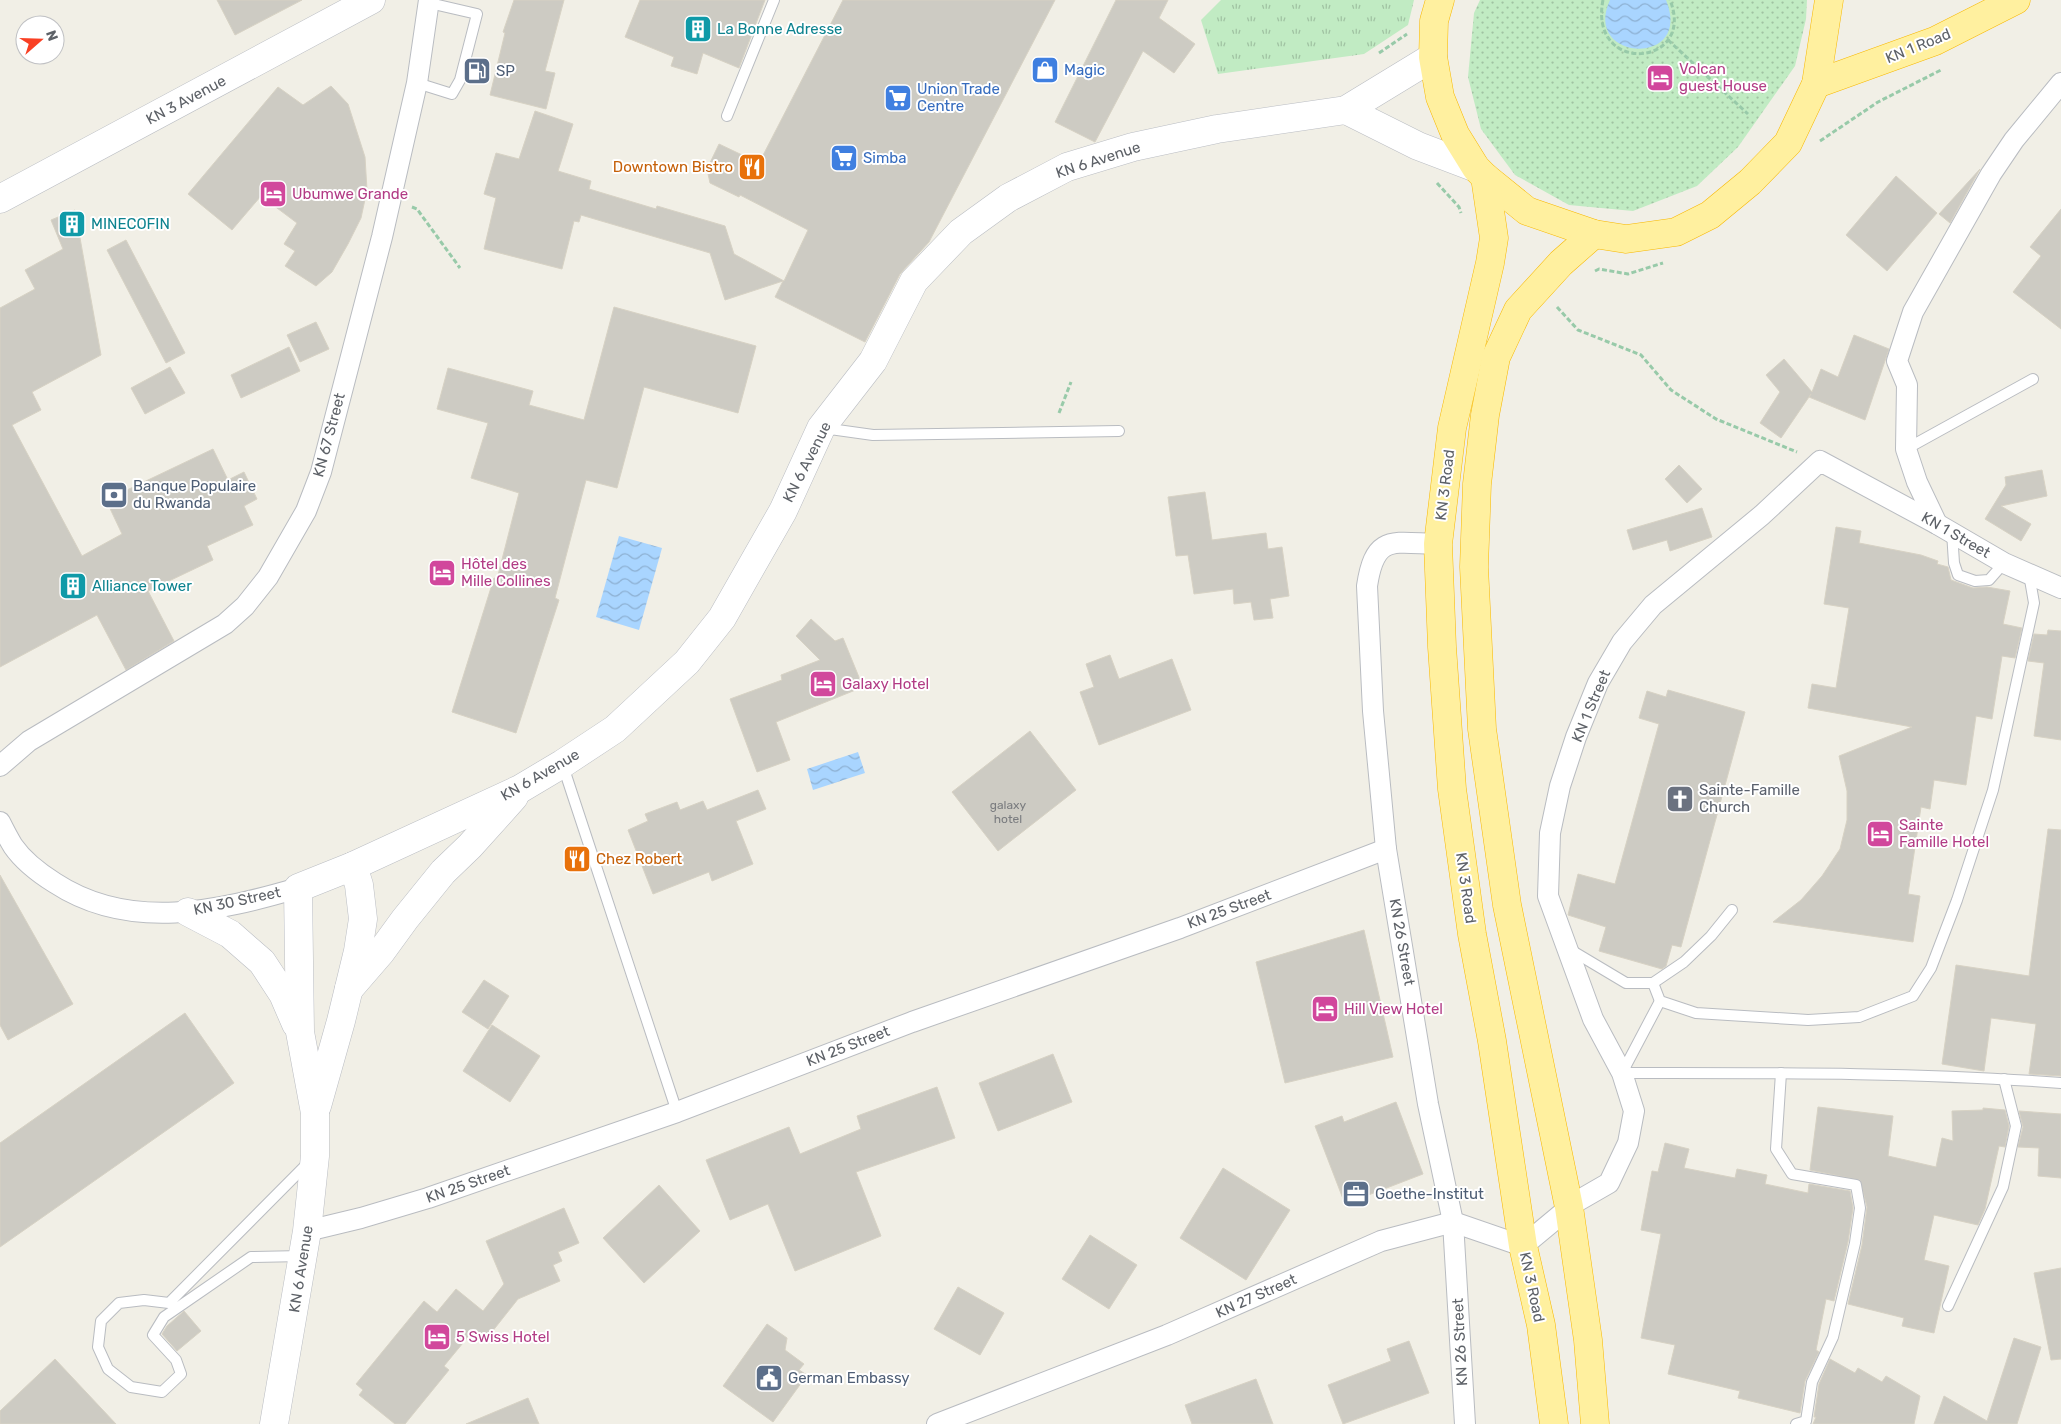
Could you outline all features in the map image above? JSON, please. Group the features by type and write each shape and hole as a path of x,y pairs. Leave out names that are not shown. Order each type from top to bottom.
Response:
{"highway":[{"path":"1440,0 1434,21 1433,57 1440,97 1455,134 1481,172 1526,211 1594,234 1626,239 1676,232 1710,215 1750,182 1788,143 1816,84 1829,0"},
{"name":"KN 1 Road","path":"1816,84 1935,41 2016,0"},
{"name":"KN 3 Road","path":"1481,172 1494,238 1452,428 1438,544 1442,647 1452,789 1472,934 1492,1041 1523,1246 1541,1325 1554,1424"},
{"name":"KN 3 Road","path":"1594,234 1561,263 1518,310 1496,357 1485,416 1477,484 1474,567 1482,729 1507,905 1569,1207 1588,1340 1595,1424"}],"main road":[{"name":"KN 3 Avenue","path":"0,199 337,13 371,0"},
{"name":"KN 6 Avenue","path":"274,1424 305,1244 315,1156 315,1113 300,1032 298,888 353,866 520,790 614,728 646,701 686,662 722,618 783,510 821,428 873,361 914,281 961,232 1008,198 1067,167 1133,147 1217,129 1346,110 1433,57"},
{"path":"1346,110 1418,146 1481,172"},
{"path":"349,989 381,952 405,919 444,872 520,790"},
{"name":"KN 6 Avenue","path":"315,1113 349,989 363,919 359,885 353,866"},
{"path":"188,912 230,934 262,962 283,994 300,1032"}],"street":[{"name":"KN 67 Street","path":"0,766 29,741 225,624 245,606 268,577 306,511 321,472 390,200 417,83 429,2"},
{"path":"1944,528 1917,482 1906,449 1907,385 1898,361 1913,312 1991,174 2014,140 2061,83"},
{"name":"KN 1 Street","path":"1569,1207 1609,1183 1628,1143 1634,1111 1622,1073 1593,1019 1548,896 1550,833 1566,770 1576,737 1598,683 1622,642 1653,605 1762,515 1820,461 1944,528 2004,563 2061,588"},
{"name":"KN 26 Street","path":"1438,544 1394,543 1382,548 1376,553 1370,565 1367,586 1373,711 1386,849 1428,1104 1453,1222 1465,1424"},
{"name":"KN 67 Street","path":"0,751 29,741"},
{"name":"KN 30 Street","path":"0,822 13,846 36,871 66,890 104,907 132,911 188,912 221,908 298,888"},
{"name":"KN 25 Street","path":"305,1244 361,1218 428,1198 677,1112 912,1022 1180,928 1386,849"},
{"path":"1453,1222 1523,1246 1569,1207"},
{"name":"KN 27 Street","path":"937,1424 1168,1335 1381,1241 1453,1222"}],"lane":[{"path":"727,116 774,0"},
{"path":"417,83 452,94 460,80 477,14 429,2"},
{"path":"1906,449 2033,379"},
{"path":"821,428 873,435 1119,431"},
{"path":"1944,528 1958,575 1975,581 1989,580 2004,563"},
{"path":"1660,1001 1696,1013 1808,1020 1859,1017 1913,996 1931,968 1957,900 1993,790 2034,604 2029,574"},
{"path":"562,764 677,1112"},
{"path":"1566,947 1626,983 1653,983 1684,962 1711,936 1732,910"},
{"path":"1653,983 1660,1001 1622,1073 1781,1073 2004,1079 2061,1083"},
{"path":"1781,1073 1776,1149 1792,1174 1856,1185 1860,1208 1855,1243 1832,1337 1812,1382 1806,1421 1796,1424"},
{"path":"1948,1306 2003,1188 2016,1126 2004,1079"},
{"path":"305,1244 251,1257 164,1317 153,1335 176,1360 181,1374 162,1392 131,1387 108,1369 98,1347 101,1321 119,1303 144,1300 169,1303 315,1156"}],"path":[{"path":"1603,0 1601,11 1602,26 1608,38 1628,54 1649,53 1668,40 1674,30 1675,21 1670,0"},
{"path":"1668,40 1748,114"},
{"path":"1434,181 1459,207 1463,217"},
{"path":"390,200 417,209 460,268"},
{"path":"1555,305 1578,330 1641,355 1670,390 1716,419 1820,461"},
{"path":"1052,432 1071,382"}],"green space":[{"path":"1221,0 1414,0 1408,25 1364,54 1218,74 1201,20"},
{"path":"1480,0 1807,0 1806,19 1795,66 1738,147 1697,186 1633,211 1569,205 1515,175 1481,129 1468,77 1474,13"}],"water":[{"path":"1610,0 1666,0 1670,22 1665,37 1653,46 1638,49 1622,45 1610,36 1605,21"},
{"path":"619,536 662,548 639,630 596,617"},
{"path":"858,752 865,773 813,790 807,769"}],"building":[{"path":"217,0 302,0 235,35"},
{"path":"514,0 564,0 545,71 555,73 546,109 490,95 505,33 503,32"},
{"name":"La Bonne Adresse","path":"640,0 765,0 739,68 703,53 697,74 671,66 674,57 625,37"},
{"name":"Union Trade Centre","path":"843,0 1055,0 929,242 900,274 865,342 775,297 783,281 725,300 710,253 581,215 579,222 574,221 562,269 484,249 496,198 484,194 496,153 519,159 535,111 573,124 558,171 591,181 589,189 656,209 657,206 725,226 734,254 784,281 808,230 740,195 739,197 710,183 707,169 719,144 759,163"},
{"path":"1116,0 1168,0 1159,18 1195,44 1174,73 1143,51 1095,142 1055,122"},
{"name":"Ubumwe Grande","path":"331,86 348,104 365,157 367,190 361,218 348,244 332,272 316,286 285,266 295,251 284,244 297,223 261,196 232,230 188,194 278,87 303,105"},
{"path":"1980,169 1950,223 1939,214"},
{"path":"1896,176 1937,213 1887,271 1846,235"},
{"path":"2061,209 2061,329 2013,292 2041,256 2030,247"},
{"path":"75,210 101,355 32,392 41,410 12,425 82,556 122,534 106,500 213,449 228,480 244,472 257,499 244,506 253,525 207,546 213,560 148,591 174,641 126,670 97,615 0,667 0,308 35,289 25,270 63,249 51,220"},
{"path":"126,240 185,353 166,363 107,250"},
{"path":"614,307 756,346 738,413 644,387 617,488 586,480 555,598 559,600 516,733 452,712 494,578 497,579 519,493 471,478 488,423 437,409 448,368 533,391 529,405 584,420"},
{"path":"316,322 329,349 300,362 287,335"},
{"path":"1854,335 1889,349 1865,420 1809,397 1811,394 1781,438 1760,423 1780,392 1766,375 1784,359 1812,392 1821,369 1838,377"},
{"path":"289,347 300,371 241,398 231,375"},
{"path":"170,367 185,393 145,414 131,388"},
{"path":"1679,465 1702,489 1687,503 1665,479"},
{"path":"2042,470 2047,496 2001,506 2031,524 2021,541 1985,519 2006,485 2005,477"},
{"path":"1205,492 1212,540 1266,533 1268,549 1282,547 1289,596 1270,599 1273,618 1254,620 1251,602 1234,604 1233,589 1194,594 1188,555 1176,556 1168,497"},
{"path":"1702,508 1712,537 1670,551 1667,540 1633,550 1627,530"},
{"path":"1836,527 1861,531 1859,543 1921,555 1938,561 1937,564 1948,567 1951,580 1973,588 1987,587 2010,591 2003,624 2022,628 2015,658 2002,656 1992,719 1976,716 1966,785 1934,780 1930,809 1921,807 1908,894 1920,896 1913,942 1773,922 1801,900 1822,876 1840,849 1847,820 1847,791 1839,756 1912,727 1808,708 1812,684 1836,688 1849,608 1824,604"},
{"path":"811,619 835,641 843,638 863,687 776,722 790,760 757,772 730,699 782,680 781,675 820,660 796,636"},
{"path":"2048,630 2061,631 2061,740 2034,736 2044,663 2028,661 2034,634 2047,635"},
{"path":"1110,655 1119,679 1172,659 1191,710 1099,745 1080,692 1094,687 1086,664"},
{"name":"Sainte-Famille Church","path":"1668,690 1745,712 1681,947 1672,945 1666,966 1662,969 1599,951 1606,927 1568,915 1578,874 1615,884 1659,724 1639,718 1647,691 1666,697"},
{"path":"1030,731 1076,790 998,851 952,792"},
{"path":"758,790 766,809 736,821 753,864 712,881 709,872 653,894 628,830 648,821 645,814 677,802 680,810 703,801 707,810"},
{"path":"2048,829 2061,830 2061,1076 2029,1074 2036,1024 1991,1018 1984,1071 1942,1064 1956,965 2029,976"},
{"path":"0,875 73,1004 8,1040 0,1025"},
{"name":"Hill View Hotel","path":"1364,930 1393,1057 1285,1083 1256,962"},
{"path":"484,980 509,996 488,1029 462,1012"},
{"path":"185,1013 234,1083 0,1247 0,1143"},
{"path":"492,1025 540,1056 510,1102 463,1071"},
{"path":"1053,1054 1072,1102 998,1131 979,1083"},
{"path":"937,1087 955,1138 856,1172 881,1236 795,1271 768,1204 730,1220 706,1160 789,1127 800,1154 861,1129 857,1116"},
{"path":"1396,1102 1423,1174 1345,1204 1315,1126 1342,1116 1344,1122"},
{"path":"1818,1107 1893,1116 1888,1156 1936,1167 1942,1138 1953,1141 1952,1111 1983,1110 1983,1108 2005,1110 2009,1126 2005,1147 1999,1146 1985,1209 1978,1225 1934,1215 1924,1260 1949,1266 1934,1333 1902,1326 1904,1318 1848,1304 1862,1245 1867,1207 1860,1180 1810,1170"},
{"path":"2019,1111 2061,1114 2061,1178 2038,1176 2039,1148 2018,1147 2023,1127"},
{"path":"1665,1143 1689,1149 1684,1168 1735,1178 1737,1169 1767,1175 1765,1184 1808,1193 1809,1184 1850,1191 1853,1208 1848,1242 1834,1301 1826,1299 1816,1350 1819,1352 1805,1381 1800,1413 1738,1398 1740,1391 1668,1374 1675,1345 1641,1338 1661,1234 1641,1230 1652,1171 1658,1172"},
{"path":"1223,1168 1290,1210 1246,1280 1180,1238"},
{"path":"659,1185 700,1231 644,1283 603,1238"},
{"path":"564,1208 579,1243 558,1252 562,1261 553,1265 560,1281 518,1299 484,1342 472,1332 444,1366 449,1370 405,1424 395,1424 359,1395 363,1390 356,1384 424,1301 437,1312 456,1289 483,1311 504,1284 486,1241"},
{"path":"1090,1235 1137,1265 1109,1309 1062,1279"},
{"path":"2061,1268 2061,1359 2051,1360 2034,1273"},
{"path":"958,1287 1004,1313 980,1355 934,1329"},
{"path":"184,1311 201,1331 177,1351 162,1334 167,1326"},
{"name":"German Embassy","path":"767,1324 787,1338 785,1350 804,1364 799,1370 807,1375 773,1422 723,1386"},
{"path":"2014,1338 2041,1347 2017,1424 1934,1424 1944,1396 1987,1421"},
{"path":"1409,1341 1429,1393 1343,1424 1328,1385 1391,1361 1387,1349"},
{"path":"55,1359 116,1424 0,1424 0,1411"},
{"path":"1830,1359 1855,1373 1858,1368 1882,1382 1886,1376 1920,1396 1914,1424 1813,1424 1816,1417 1814,1417 1819,1384"},
{"path":"1256,1379 1273,1424 1192,1424 1185,1405"},
{"path":"528,1398 539,1424 466,1424"}],"place":[{"name":"La Bonne Adresse","path":"698,29"},
{"name":"Magic","path":"1045,70"},
{"name":"SP","path":"477,71"},
{"name":"Volcan guest House","path":"1660,78"},
{"name":"Union Trade Centre","path":"898,98"},
{"name":"Simba","path":"844,158"},
{"name":"Downtown Bistro","path":"752,167"},
{"name":"Ubumwe Grande","path":"273,194"},
{"name":"MINECOFIN","path":"72,224"},
{"name":"Banque Populaire du Rwanda","path":"114,495"},
{"name":"Hôtel des Mille Collines","path":"442,573"},
{"name":"Alliance Tower","path":"73,586"},
{"name":"Galaxy Hotel","path":"823,684"},
{"name":"Sainte-Famille Church","path":"1680,799"},
{"name":"Sainte Famille Hotel","path":"1880,834"},
{"name":"Chez Robert","path":"577,859"},
{"name":"Hill View Hotel","path":"1325,1009"},
{"name":"Goethe-Institut","path":"1356,1194"},
{"name":"5 Swiss Hotel","path":"437,1337"},
{"name":"German Embassy","path":"769,1378"}]}
